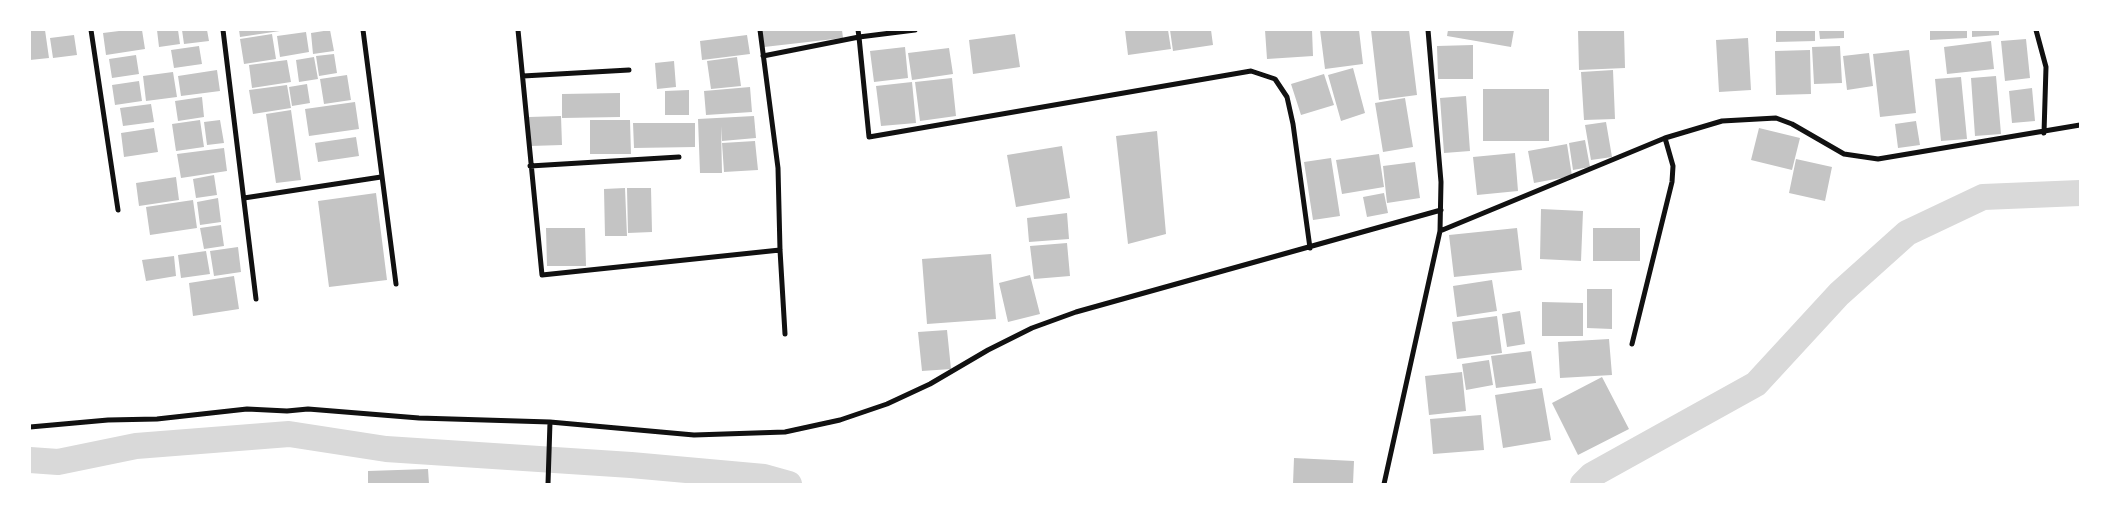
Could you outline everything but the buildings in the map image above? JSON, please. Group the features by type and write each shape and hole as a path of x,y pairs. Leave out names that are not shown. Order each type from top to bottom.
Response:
{"street":[{"path":"91,30 118,210"},
{"path":"223,30 256,299"},
{"path":"363,30 396,284"},
{"path":"518,30 542,275 780,250"},
{"path":"760,30 778,168 785,334"},
{"path":"858,30 869,137 1251,72 1275,79 1288,97 1310,248"},
{"path":"763,56 859,37 915,30"},
{"path":"1384,484 1440,231 1441,182 1428,30"},
{"path":"2036,30 2046,67 2044,133"},
{"path":"523,76 629,70"},
{"path":"1440,231 1666,138 1722,122 1776,118 1792,124 1844,154 1878,159 2044,133 2080,125"},
{"path":"1632,344 1672,182 1673,166 1666,138"},
{"path":"530,166 679,157"},
{"path":"244,198 381,177"},
{"path":"30,427 108,420 157,419 247,409 287,411 308,409 419,418 550,422 694,435 785,432 824,424 886,404 930,384 988,350 1032,328 1076,312 1441,210"},
{"path":"548,484 550,422"}],"waterway":[{"path":"1583,484 1592,475 1756,384 1839,294 1907,233 1983,197 2080,193"},
{"path":"30,460 58,462 136,446 289,434 386,449 631,465 764,477 789,484"}]}
